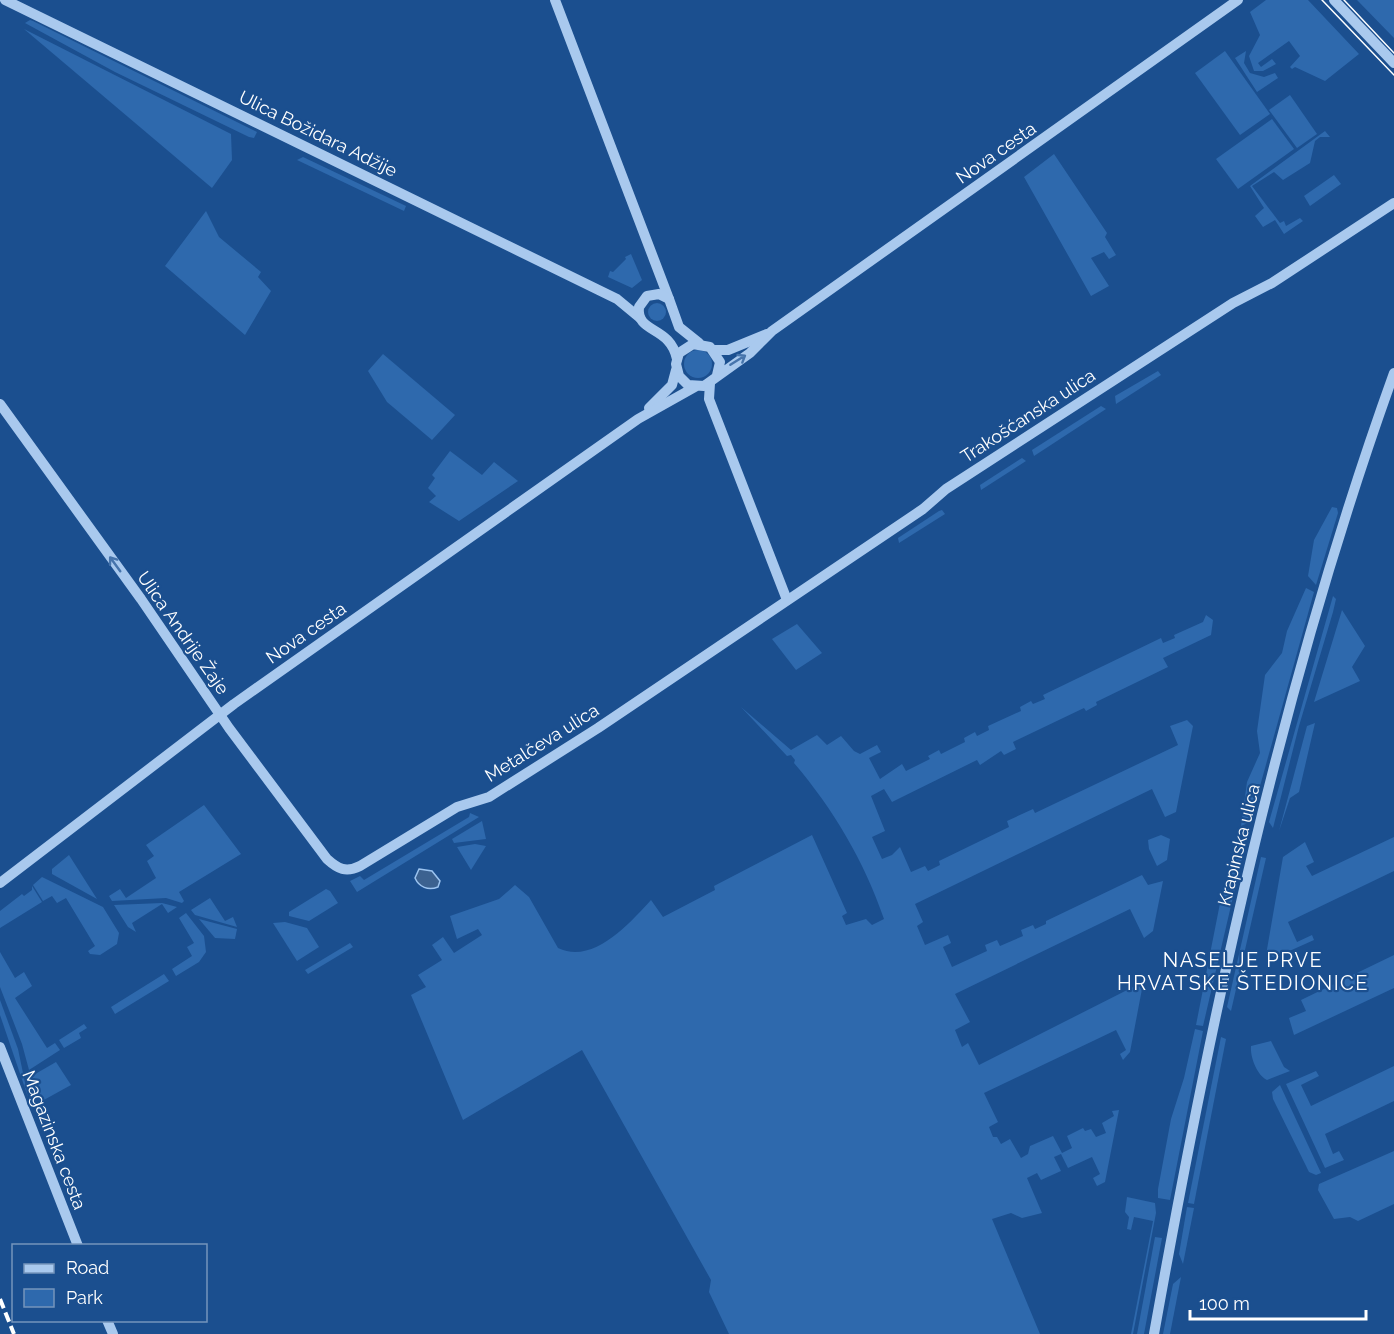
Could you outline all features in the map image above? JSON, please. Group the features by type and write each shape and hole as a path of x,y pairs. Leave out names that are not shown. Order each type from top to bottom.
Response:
{"street":[{"name":"Ulica Božidara Adžije","path":"5,0 617,299 640,318 646,327 663,334 674,348 676,364"},
{"path":"555,0 659,269 679,327 699,343 714,350 720,362 708,399"},
{"name":"Nova cesta","path":"714,379 750,353 772,331 1238,0"},
{"path":"1334,0 1394,63"},
{"name":"Trakošćanska ulica","path":"686,667 923,509 946,489 1233,303 1272,283 1394,203"},
{"path":"640,318 639,307 657,288 659,269"},
{"name":"Ulica Božidara Adžije","path":"617,299 659,294 669,299"},
{"name":"Nova cesta","path":"714,350 728,350 772,331"},
{"path":"699,343 683,349 676,364 683,381 695,387 708,399 787,600"},
{"name":"Nova cesta","path":"638,419 672,385 676,364"},
{"name":"Krapinska ulica","path":"1154,1334 1211,1031 1257,836 1323,590 1368,446 1394,373"},
{"path":"695,387 714,379"},
{"name":"Nova cesta","path":"0,882 221,715 638,419 695,387"},
{"name":"Ulica Andrije Žaje","path":"0,404 221,715 327,859 336,866 348,870"},
{"name":"Metalčeva ulica","path":"348,870 360,866 458,807 489,797 598,728 686,667"},
{"name":"Magazinska cesta","path":"0,1047 78,1244"}],"green space":[{"path":"1266,0 1308,0 1359,54 1325,81 1295,67 1292,69 1290,67 1300,56 1289,41 1258,63 1261,67 1272,59 1276,64 1263,71 1254,71 1249,56 1260,35 1250,12"},
{"path":"1357,0 1394,0 1394,38"},
{"path":"30,20 257,132 254,138 115,72 25,23"},
{"path":"24,29 231,134 232,160 212,188"},
{"path":"1225,51 1270,114 1240,135 1195,73"},
{"path":"1246,51 1244,63 1250,73 1264,77 1275,73 1278,78 1257,92 1235,58"},
{"path":"1290,95 1317,134 1297,148 1269,110"},
{"path":"1272,119 1294,149 1238,189 1216,159"},
{"path":"1325,131 1330,137 1320,137 1315,141 1310,163 1283,180 1274,172 1252,186 1280,223 1284,221 1286,226 1300,218 1303,221 1284,234 1275,220 1263,227 1255,216 1264,208 1250,186"},
{"path":"1054,154 1107,233 1105,237 1116,255 1109,259 1104,252 1091,258 1109,286 1091,296 1024,177"},
{"path":"303,157 406,206 404,211 297,160"},
{"path":"1334,175 1341,184 1310,206 1304,196"},
{"path":"206,211 219,237 261,272 258,277 271,291 245,335 165,266"},
{"path":"631,254 642,280 632,288 608,277 610,271 613,272 626,259 625,257"},
{"path":"653,303 661,303 666,308 664,319 653,321 648,316 648,308"},
{"path":"698,350 708,354 712,364 708,374 698,378 688,374 684,364 688,354"},
{"path":"383,354 455,415 432,440 387,402 368,371"},
{"path":"1158,371 1161,375 1116,404 1115,396"},
{"path":"1101,406 1106,409 1034,456 1032,450"},
{"path":"450,451 482,475 494,462 518,481 459,521 429,502 436,496 428,488 435,478 432,475"},
{"path":"1022,458 1026,461 981,490 980,485"},
{"path":"1332,507 1337,508 1338,513 1316,585 1308,576 1314,540"},
{"path":"942,510 945,514 899,543 898,538"},
{"path":"1306,588 1314,592 1250,822 1241,826 1247,782 1260,753 1257,731 1265,675 1282,653 1287,631"},
{"path":"1333,596 1336,599 1333,612 1299,726 1273,828 1269,822"},
{"path":"1342,610 1365,646 1352,667 1360,681 1314,702"},
{"path":"1206,615 1213,620 1211,635 1163,658 1168,667 1096,702 1097,705 1086,711 1084,708 1013,742 1016,749 1004,755 1001,751 980,765 977,760 892,802 884,789 871,796 885,831 872,837 882,859 892,855 900,847 911,872 925,866 928,871 940,865 939,861 1009,827 1007,821 1033,809 1035,813 1178,745 1170,726 1187,720 1193,726 1176,812 1165,817 1152,789 915,904 923,922 917,926 925,945 948,935 951,943 943,947 952,967 987,951 985,945 997,940 1000,946 1023,936 1021,930 1033,925 1035,929 1046,924 1046,921 1142,875 1148,885 1163,881 1153,931 1144,938 1130,909 955,994 970,1022 955,1030 962,1047 968,1043 979,1065 1139,984 1142,989 1130,1052 1123,1060 1120,1054 1126,1050 1116,1030 984,1093 998,1122 989,1127 993,1137 997,1137 1001,1144 1010,1139 1021,1158 1028,1154 1030,1146 1053,1136 1062,1153 1072,1148 1067,1136 1083,1128 1085,1131 1091,1129 1096,1137 1106,1133 1102,1123 1114,1116 1112,1111 1119,1110 1105,1182 1097,1186 1093,1178 1100,1174 1092,1157 1068,1168 1061,1154 1054,1157 1061,1171 1041,1180 1037,1173 1027,1178 1042,1213 1022,1218 1011,1213 992,1219 1040,1334 729,1334 709,1292 711,1280 582,1050 463,1120 411,995 426,987 418,975 442,960 432,945 443,937 454,953 482,935 478,929 457,939 450,916 499,899 515,885 529,897 558,948 571,952 584,951 597,947 621,930 651,900 663,917 715,890 714,886 812,835 847,913 842,916 846,925 866,919 872,925 884,919 867,877 835,818 794,763 795,760 791,755 787,756 741,707 791,750 817,735 827,745 841,736 854,751 860,754 877,745 881,752 869,758 880,779 902,764 906,771 930,759 928,756 939,750 941,754 965,742 964,738 975,732 977,736 989,730 988,726 1021,711 1020,707 1031,701 1033,704 1045,699 1043,695 1161,638 1163,643 1175,638 1174,635 1203,622"},
{"path":"797,624 822,653 796,670 772,639"},
{"path":"1315,723 1299,792 1290,798 1279,831 1307,726"},
{"path":"204,805 241,854 179,892 184,901 182,903 166,898 112,901 109,896 120,889 126,898 156,878 147,861 154,856 146,845"},
{"path":"470,813 479,817 357,892 350,881 360,876 364,880 469,817"},
{"path":"482,821 486,839 454,843 452,839"},
{"path":"1161,835 1170,839 1167,860 1157,866 1149,849 1148,840"},
{"path":"1394,837 1394,871 1288,922 1297,942 1312,935 1314,940 1276,957 1266,955 1283,857 1305,842 1314,862 1306,866 1312,876"},
{"path":"475,844 486,846 471,870 457,847"},
{"path":"1237,853 1243,854 1203,1026 1196,1025 1223,888 1234,868"},
{"path":"69,855 97,899 52,874 52,869"},
{"path":"1261,857 1266,858 1231,1011 1227,1007"},
{"path":"42,877 103,907 119,933 117,944 100,955 90,954 88,951 95,946 66,898 57,903 52,896 43,901 33,885"},
{"path":"32,886 42,902 0,928 0,911 22,894 24,896 32,890"},
{"path":"326,889 338,903 309,921 289,916 289,912"},
{"path":"210,898 225,921 233,917 237,927 195,915 191,910"},
{"path":"162,903 177,907 168,913 162,904 132,923 136,932 128,927 114,905"},
{"path":"186,913 204,936 206,952 199,962 176,976 172,969 192,956 187,947 194,943 179,918"},
{"path":"199,919 237,929 235,939 215,938"},
{"path":"285,922 307,928 319,947 297,961 273,923"},
{"path":"350,943 353,947 308,974 305,970"},
{"path":"0,952 15,978 24,972 32,986 15,998 47,1048 55,1043 60,1050 29,1070 22,1044 0,987"},
{"path":"1394,955 1394,988 1294,1035 1289,1018 1306,1011 1301,1000"},
{"path":"164,974 169,981 115,1014 111,1007"},
{"path":"0,1000 18,1049 28,1097 0,1015"},
{"path":"84,1024 87,1028 79,1033 81,1038 64,1048 59,1040"},
{"path":"1195,1029 1203,1031 1170,1200 1158,1198 1171,1119 1184,1078"},
{"path":"1221,1037 1226,1039 1194,1204 1188,1203"},
{"path":"1271,1041 1284,1067 1290,1071 1267,1080 1263,1078 1255,1065 1251,1046"},
{"path":"56,1062 71,1085 42,1101 35,1095 30,1077"},
{"path":"1394,1066 1394,1101 1325,1134 1333,1154 1339,1151 1344,1160 1325,1168 1286,1084 1316,1071 1319,1076 1301,1085 1311,1106"},
{"path":"1280,1085 1321,1173 1316,1175 1309,1172 1273,1099 1272,1092"},
{"path":"1394,1151 1394,1204 1358,1221 1350,1217 1334,1219 1318,1190 1319,1184"},
{"path":"1127,1197 1155,1203 1156,1213 1133,1334 1131,1334 1153,1221 1134,1217 1131,1230 1127,1229 1129,1217 1125,1212"},
{"path":"1187,1207 1194,1208 1183,1264 1179,1254"},
{"path":"1155,1237 1162,1238 1144,1334 1137,1334"},
{"path":"1181,1277 1170,1334 1163,1334 1173,1284"}],"shaded area":[{"path":"419,869 432,871 440,881 438,887 427,888 419,884 415,878"}],"tram line":[{"path":"1322,0 1394,75"},
{"path":"1344,0 1394,53"}],"railway":[{"path":"0,1299 14,1334"}],"district":[{"name":"NASELJE PRVE HRVATSKE ŠTEDIONICE","path":"1243,972"}]}
